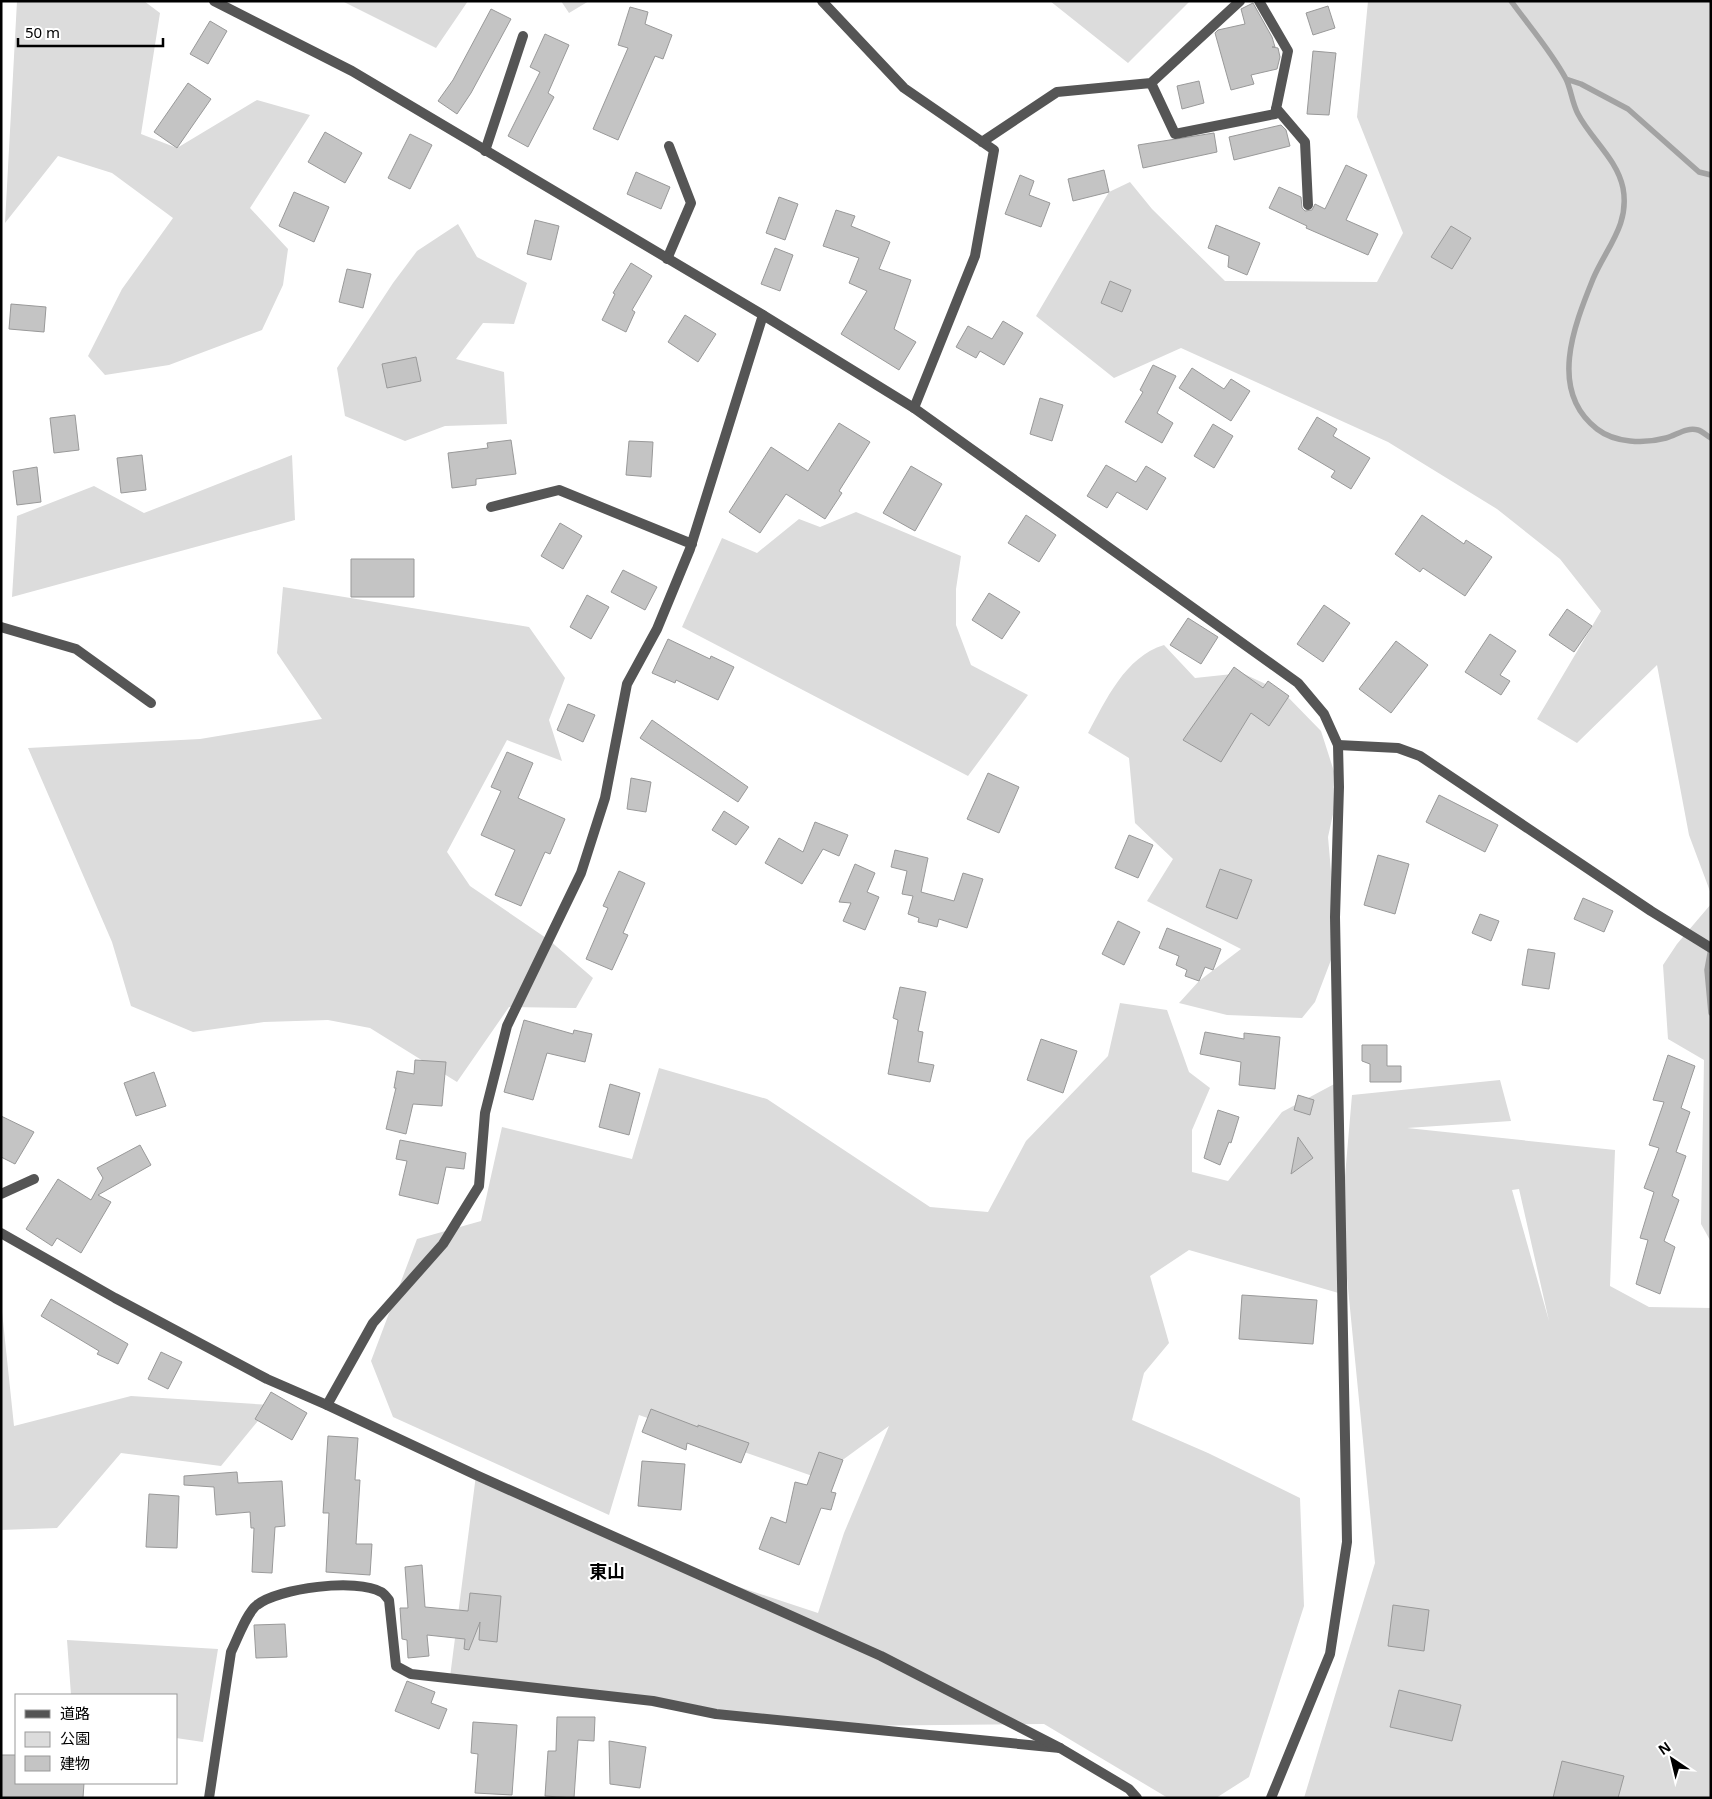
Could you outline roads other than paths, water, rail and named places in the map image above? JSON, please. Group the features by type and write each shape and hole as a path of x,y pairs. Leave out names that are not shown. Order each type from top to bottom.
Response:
{"street":[{"path":"214,1 352,71 763,315 914,408 1298,683 1324,714 1338,745 1336,918 1347,1542 1330,1654 1271,1798"},
{"path":"822,1 904,88 994,150 975,256 914,408"},
{"path":"982,142 1057,92 1151,83 1240,1"},
{"path":"1151,83 1175,134 1275,114 1288,51 1259,1"},
{"path":"485,151 523,36"},
{"path":"1276,108 1305,142 1308,205"},
{"path":"667,259 691,203 669,146"},
{"path":"327,1404 373,1324 443,1244 479,1186 485,1113 507,1026 581,873 605,798 627,684 658,628 692,544 763,315"},
{"path":"491,507 559,490 692,544"},
{"path":"1,627 76,649 151,703"},
{"path":"1338,745 1398,748 1420,756 1651,911 1711,948"},
{"path":"1,1194 34,1179"},
{"path":"1,1233 115,1298 258,1374 327,1404 476,1475 881,1656 1060,1748 1129,1789 1137,1798"},
{"path":"209,1798 232,1652 255,1605 271,1596 324,1584 369,1588 381,1592 389,1600 396,1666 411,1674 643,1699 716,1714 1060,1748"}],"waterway":[{"path":"1511,1 1560,69 1568,83 1578,114 1610,158 1623,188 1624,201 1620,225 1593,279 1573,337 1569,377 1573,396 1582,414 1597,429 1604,434 1621,440 1657,440 1694,429 1711,438"},
{"path":"1566,79 1581,84 1628,109 1699,172 1711,175"},
{"path":"1711,948 1707,970 1711,1013"}],"district":[{"name":"東山","path":"607,1571"}]}
